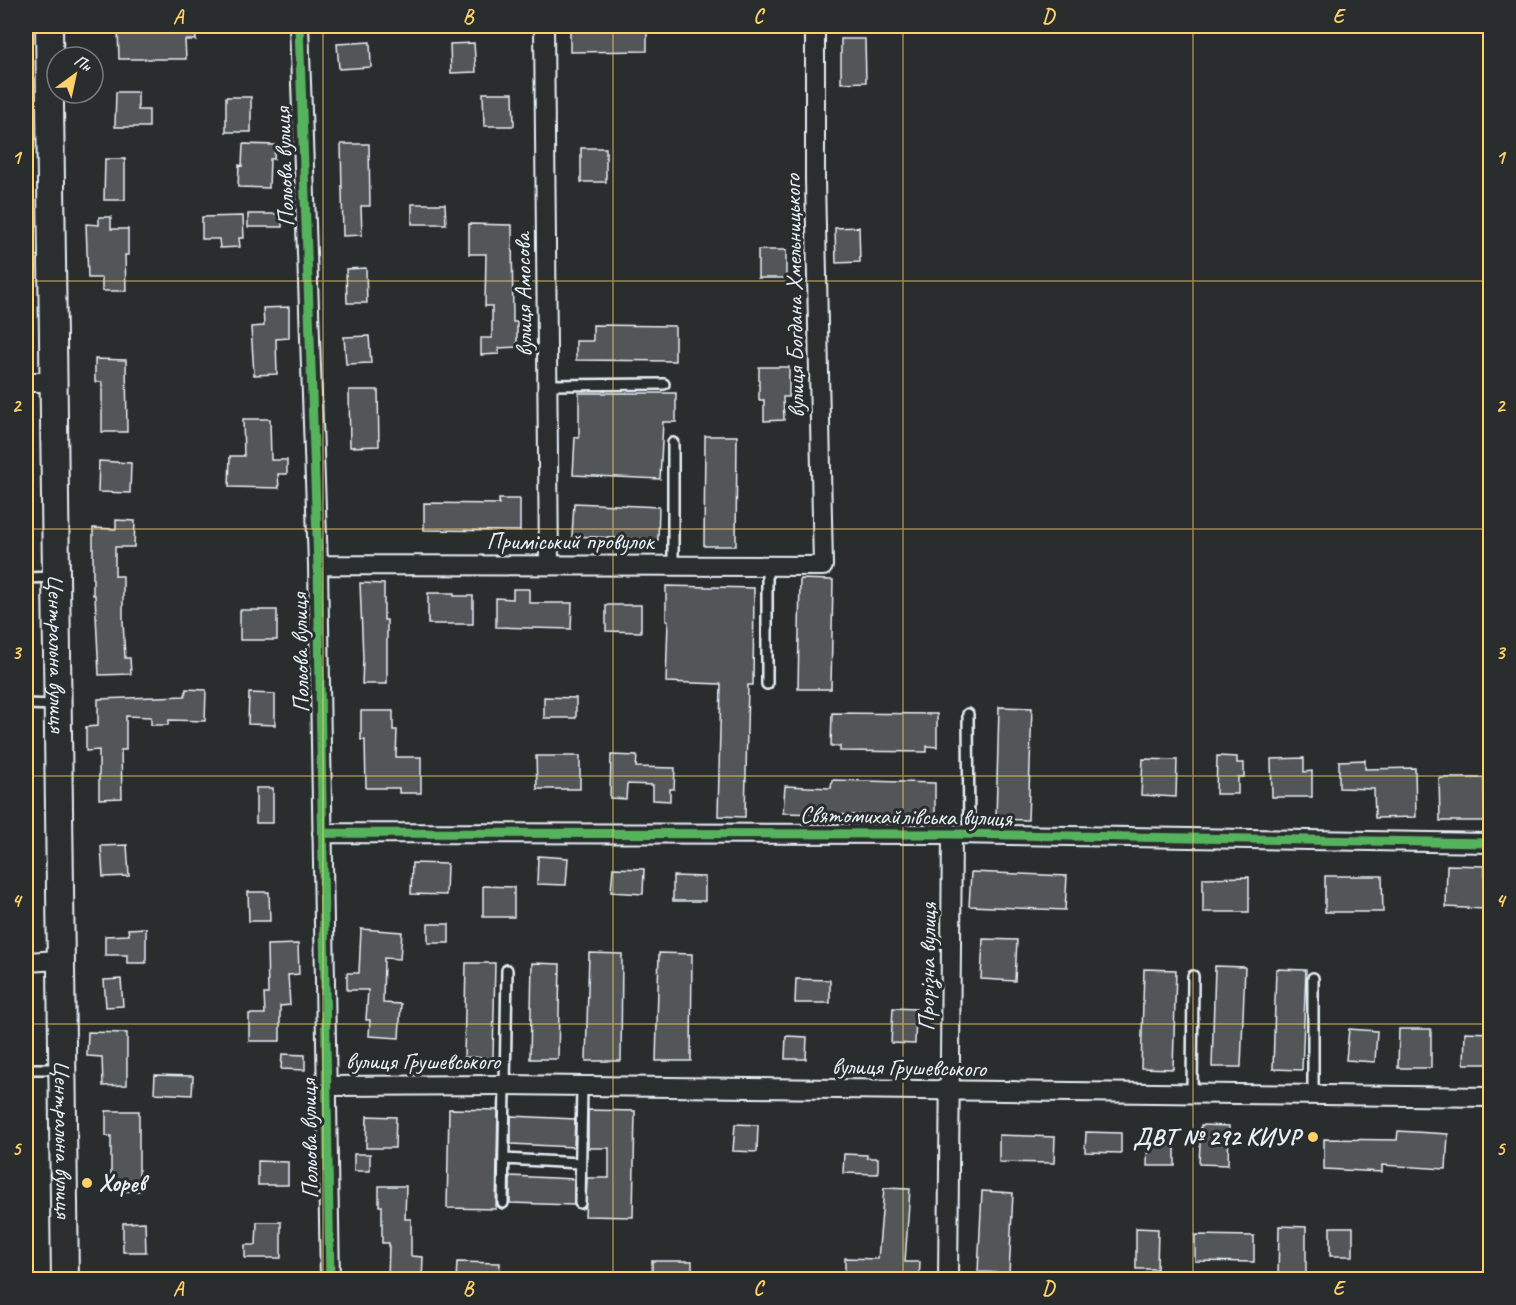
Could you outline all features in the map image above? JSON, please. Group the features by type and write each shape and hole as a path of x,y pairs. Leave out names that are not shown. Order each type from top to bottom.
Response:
{"main road":[{"name":"Центральна вулиця","path":"49,26 65,1280"}],"street":[{"name":"Польова вулиця","path":"299,26 318,565 330,1280"},
{"name":"вулиця Амосова","path":"544,26 549,565"},
{"name":"вулиця Богдана Хмельницького","path":"815,26 815,179 823,566"},
{"path":"26,382 53,382"},
{"name":"Приміський провулок","path":"318,565 823,566"},
{"name":"Святомихайлівська вулиця","path":"322,833 961,835 1491,843"},
{"name":"Прорізна вулиця","path":"948,1280 950,1091 961,835"},
{"path":"26,963 60,960"},
{"name":"вулиця Грушевського","path":"327,1086 505,1085 1491,1097"}],"lane":[{"path":"548,385 664,384"},
{"path":"673,443 673,565"},
{"path":"766,566 767,684"},
{"path":"26,578 56,577"},
{"path":"26,704 57,706"},
{"path":"961,835 968,714"},
{"path":"503,1203 507,970"},
{"path":"1192,1094 1193,976"},
{"path":"1313,978 1314,1095"},
{"path":"26,1069 63,1069"},
{"path":"580,1203 582,1086"},
{"path":"504,1159 580,1163"}],"building":[{"path":"161,26 195,26 196,40 185,40 186,59 119,59 118,28 161,28"},
{"path":"570,26 647,26 647,51 570,52"},
{"path":"841,39 865,39 866,82 841,83"},
{"path":"370,42 371,67 339,69 337,44"},
{"path":"474,43 476,72 451,73 450,44"},
{"path":"116,92 138,92 138,110 149,110 149,127 115,127"},
{"path":"483,93 513,93 514,126 484,126"},
{"path":"226,97 251,97 251,132 226,132"},
{"path":"243,144 275,145 274,159 270,159 269,188 238,187"},
{"path":"341,144 369,144 370,206 361,206 362,235 343,236"},
{"path":"581,148 606,148 606,182 581,182"},
{"path":"105,159 125,159 125,200 104,200"},
{"path":"412,204 445,204 446,224 412,224"},
{"path":"248,214 282,214 282,227 248,227"},
{"path":"243,216 244,238 239,238 240,247 220,248 219,239 202,239 202,217"},
{"path":"99,217 111,217 111,229 128,229 128,255 125,255 126,291 102,291 102,278 88,278 86,224 99,225"},
{"path":"469,224 512,225 513,322 517,322 517,347 499,348 499,354 481,355 481,338 492,338 492,306 485,306 486,254 469,254"},
{"path":"859,227 860,262 836,263 835,228"},
{"path":"758,250 786,250 786,278 758,278"},
{"path":"366,268 367,303 347,303 346,269"},
{"path":"289,307 289,338 276,339 277,374 254,375 251,327 264,326 263,308"},
{"path":"593,325 675,326 675,361 576,360 576,341 593,341"},
{"path":"369,336 371,363 346,364 344,337"},
{"path":"95,359 126,360 127,432 102,432 102,382 95,382"},
{"path":"759,367 789,367 789,397 783,397 784,420 764,421 764,400 759,400"},
{"path":"349,390 378,390 379,446 350,447"},
{"path":"579,393 676,393 676,422 663,422 660,479 573,475 575,437 579,438"},
{"path":"243,419 270,419 271,460 287,460 287,474 278,474 279,488 229,487 230,456 244,456"},
{"path":"705,436 737,436 736,546 704,546"},
{"path":"99,461 131,463 130,493 98,492"},
{"path":"499,499 520,499 520,531 424,530 424,503 499,504"},
{"path":"574,503 659,507 658,540 572,536"},
{"path":"116,520 135,521 134,547 115,547 115,576 123,576 125,658 130,658 131,674 99,675 95,595 93,595 93,528 116,529"},
{"path":"800,579 833,580 831,689 798,689"},
{"path":"360,583 384,584 384,620 387,620 387,684 362,684"},
{"path":"666,586 754,588 753,685 748,685 745,817 718,816 721,684 666,682 668,621 666,621"},
{"path":"513,589 529,589 529,603 572,603 571,629 496,627 496,598 513,599"},
{"path":"428,593 473,596 473,624 428,624"},
{"path":"606,605 641,605 641,632 606,631"},
{"path":"240,610 277,610 277,640 240,640"},
{"path":"186,689 206,690 205,721 169,720 168,725 151,725 151,717 126,716 126,750 121,750 122,798 99,799 99,750 86,751 86,727 98,726 98,699 185,696"},
{"path":"249,693 275,694 275,725 248,724"},
{"path":"544,697 576,698 576,718 544,718"},
{"path":"999,707 1032,708 1028,820 996,819"},
{"path":"361,711 393,711 393,730 397,730 396,757 421,757 421,793 399,793 399,788 366,788 365,740 361,740"},
{"path":"832,713 937,714 937,747 927,746 927,752 840,751 840,746 831,746"},
{"path":"611,755 637,756 636,767 675,768 674,789 670,789 670,801 653,800 653,785 627,784 626,799 610,798"},
{"path":"536,756 580,756 580,789 537,789"},
{"path":"1217,756 1237,757 1237,763 1244,763 1244,777 1238,777 1238,794 1216,794"},
{"path":"1304,758 1304,772 1312,771 1312,797 1272,797 1271,759"},
{"path":"1143,759 1177,760 1176,797 1141,795"},
{"path":"1365,760 1365,769 1415,768 1416,817 1375,818 1374,789 1339,788 1339,761"},
{"path":"1439,778 1484,778 1485,821 1440,821"},
{"path":"832,780 935,783 935,817 783,813 785,786 831,788"},
{"path":"256,788 273,788 273,823 256,823"},
{"path":"127,845 129,876 103,877 101,846"},
{"path":"538,856 568,858 566,885 537,884"},
{"path":"412,863 447,864 446,895 411,894"},
{"path":"1447,865 1485,866 1484,909 1446,907"},
{"path":"613,868 644,869 643,894 611,892"},
{"path":"971,872 1067,876 1065,910 969,906"},
{"path":"673,876 705,877 705,901 673,901"},
{"path":"1325,876 1382,876 1383,912 1325,912"},
{"path":"1249,877 1249,912 1203,912 1203,878"},
{"path":"483,886 514,887 514,917 483,917"},
{"path":"248,892 269,892 270,921 249,921"},
{"path":"428,924 449,924 449,943 428,943"},
{"path":"146,928 146,963 127,963 127,955 105,955 105,936 129,935 128,929"},
{"path":"361,929 402,932 400,959 384,958 383,1003 401,1004 399,1038 369,1036 370,1020 366,1020 368,990 347,990 347,973 359,973"},
{"path":"983,939 1017,940 1015,981 981,979"},
{"path":"298,944 299,974 288,975 290,1005 280,1006 280,1041 249,1041 249,1014 265,1014 264,994 268,994 267,945"},
{"path":"589,953 622,954 621,1061 586,1061"},
{"path":"659,953 692,954 691,1061 656,1061"},
{"path":"466,963 495,963 493,1058 464,1057"},
{"path":"532,963 560,964 558,1059 530,1059"},
{"path":"1215,966 1245,967 1241,1067 1212,1067"},
{"path":"1144,969 1176,970 1173,1069 1141,1068"},
{"path":"1276,969 1306,970 1302,1070 1273,1069"},
{"path":"121,979 123,1006 106,1007 104,980"},
{"path":"796,979 830,980 830,1003 795,1003"},
{"path":"893,1008 916,1009 915,1044 891,1043"},
{"path":"1349,1029 1377,1031 1375,1062 1346,1060"},
{"path":"1399,1029 1431,1029 1431,1068 1398,1068"},
{"path":"88,1032 127,1033 127,1085 103,1086 102,1057 87,1056"},
{"path":"1465,1032 1490,1033 1490,1064 1464,1064"},
{"path":"786,1036 807,1037 806,1059 785,1059"},
{"path":"282,1054 305,1055 305,1070 281,1069"},
{"path":"155,1075 193,1076 192,1095 154,1093"},
{"path":"449,1109 498,1110 496,1209 447,1208"},
{"path":"588,1110 635,1111 633,1217 585,1216 587,1178 609,1178 609,1148 588,1148"},
{"path":"106,1111 139,1111 139,1191 111,1192 111,1136 106,1136"},
{"path":"367,1116 396,1117 395,1148 366,1148"},
{"path":"511,1116 575,1119 574,1147 511,1144"},
{"path":"735,1124 758,1125 757,1152 733,1151"},
{"path":"1201,1125 1229,1126 1228,1165 1199,1164"},
{"path":"1148,1130 1175,1131 1175,1166 1147,1166"},
{"path":"1398,1131 1448,1134 1446,1169 1382,1165 1382,1172 1324,1169 1324,1139 1397,1140"},
{"path":"1086,1132 1121,1133 1121,1153 1085,1152"},
{"path":"999,1135 1055,1137 1054,1163 999,1162"},
{"path":"354,1154 370,1154 370,1171 354,1171"},
{"path":"844,1154 878,1158 878,1174 843,1173"},
{"path":"258,1161 288,1162 288,1185 258,1185"},
{"path":"510,1176 574,1179 574,1205 510,1203"},
{"path":"379,1186 406,1186 405,1219 411,1219 411,1256 423,1257 422,1280 388,1280 389,1243 382,1243 382,1206 379,1206"},
{"path":"884,1188 910,1189 905,1262 920,1262 919,1280 845,1280 845,1258 878,1259"},
{"path":"982,1191 1013,1193 1009,1273 978,1272"},
{"path":"145,1222 146,1252 123,1252 123,1223"},
{"path":"257,1222 281,1222 281,1258 245,1258 245,1245 256,1245"},
{"path":"1279,1226 1306,1227 1306,1280 1278,1280"},
{"path":"1330,1227 1353,1227 1353,1256 1330,1256"},
{"path":"1136,1228 1158,1229 1157,1269 1136,1269"},
{"path":"1195,1235 1254,1236 1254,1262 1195,1261"},
{"path":"652,1261 692,1261 692,1280 652,1280"},
{"path":"457,1262 500,1263 499,1280 456,1280"}],"cycle path":[{"path":"299,26 318,565 330,1280"},
{"path":"322,833 952,834 1490,843"}],"place":[{"name":"ДВТ № 292 КИУР","path":"1313,1137"},
{"name":"Хорев","path":"87,1183"}]}
